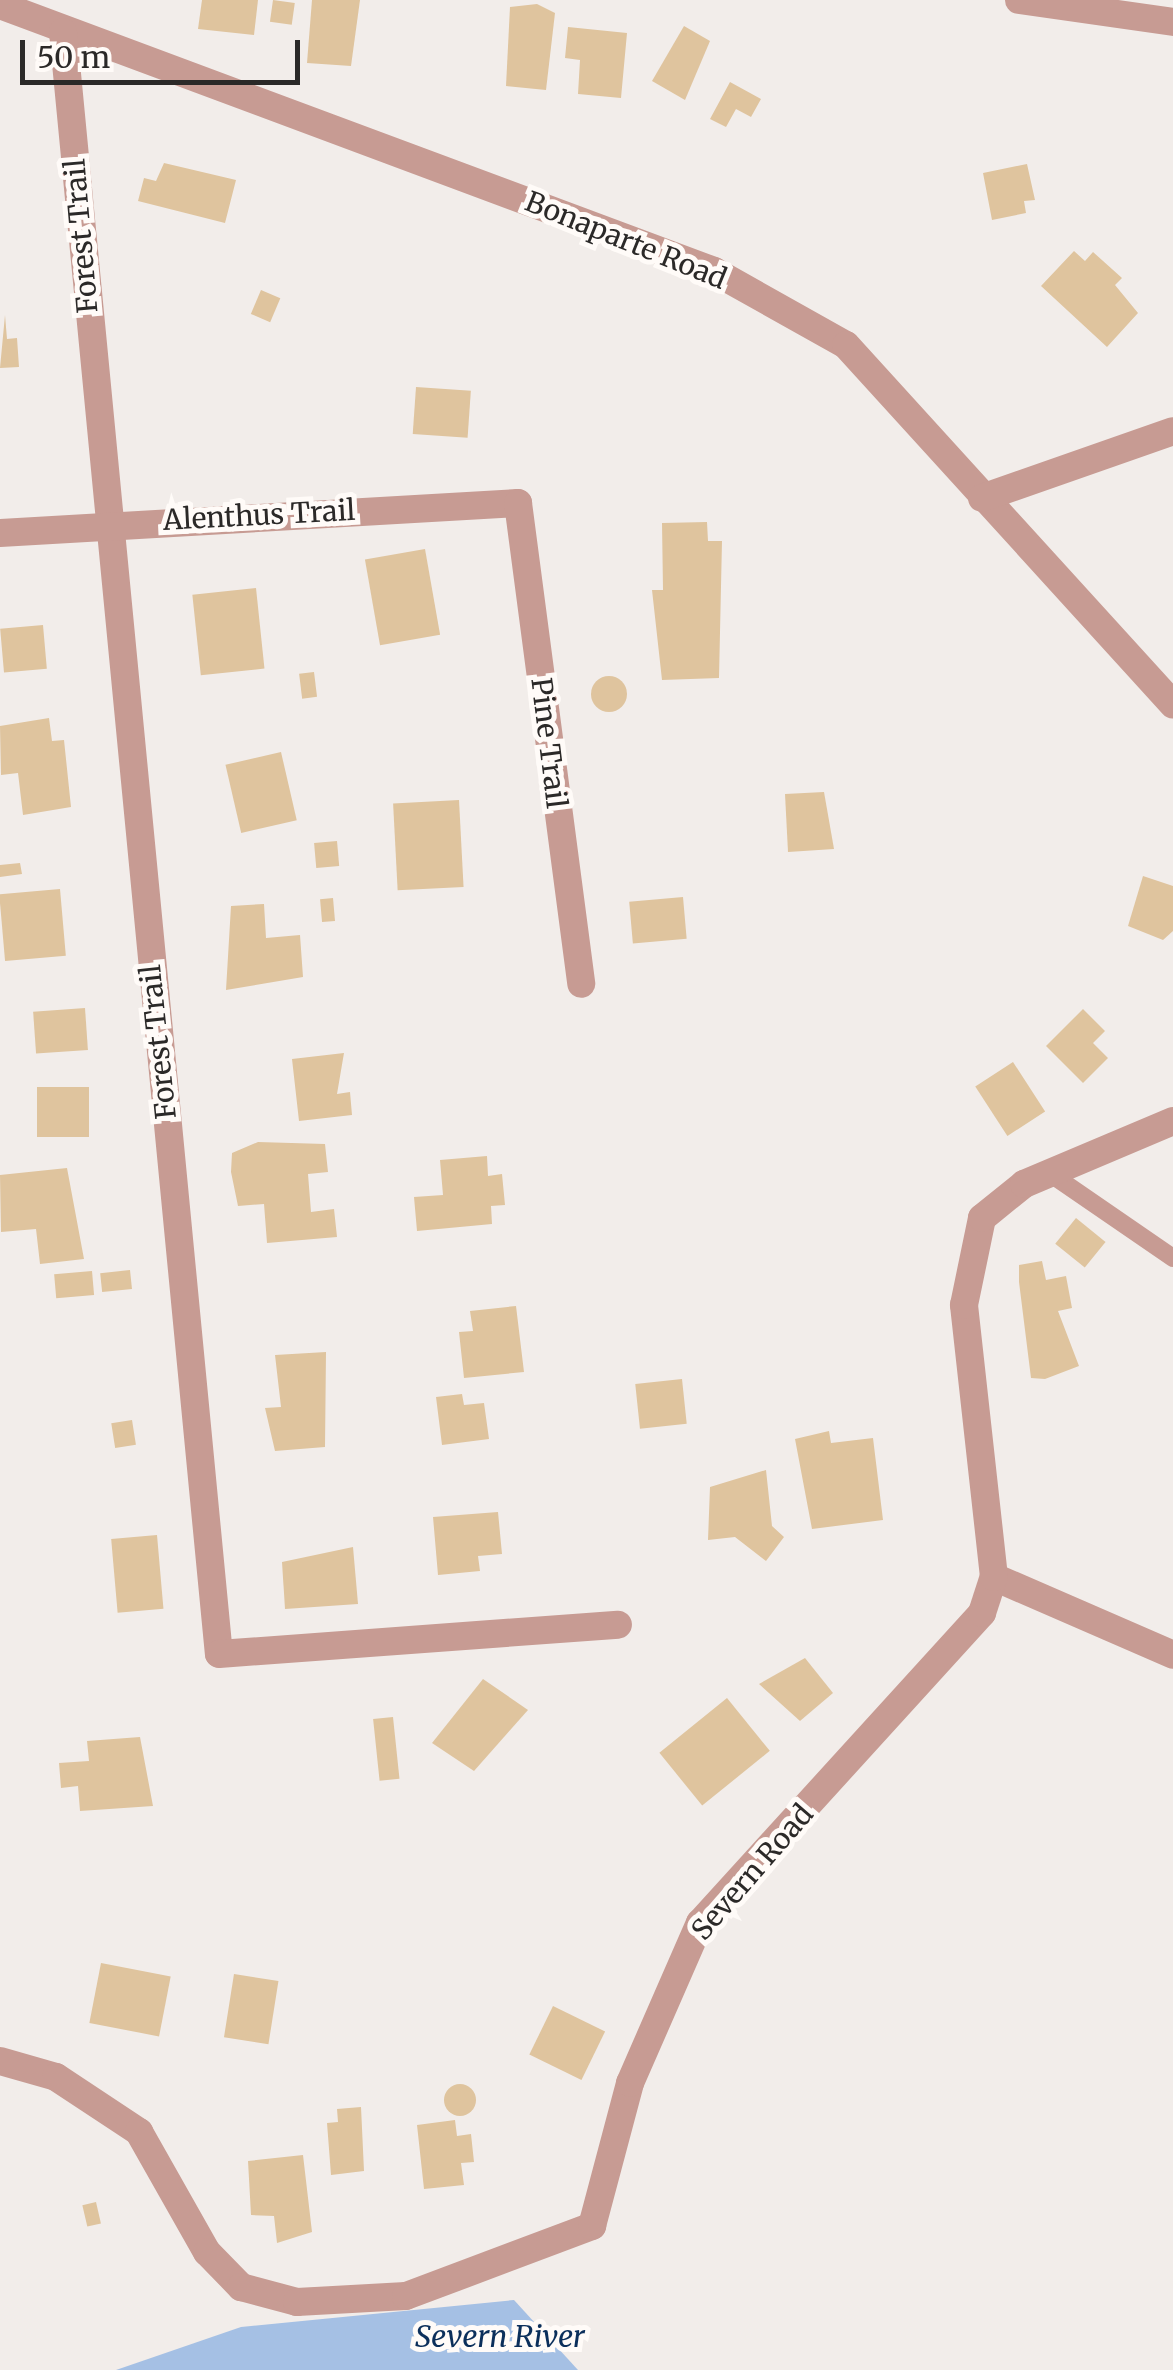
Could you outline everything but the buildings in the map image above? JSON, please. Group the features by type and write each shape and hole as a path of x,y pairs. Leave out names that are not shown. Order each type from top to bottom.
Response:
{"street":[{"path":"1020,0 1173,22"},
{"name":"Bonaparte Road","path":"0,5 62,32 154,56 714,271 846,345 1173,704"},
{"name":"Forest Trail","path":"62,32 106,522 220,1654 618,1626"},
{"path":"982,498 1173,431"},
{"name":"Alenthus Trail","path":"0,534 106,522 518,502"},
{"name":"Pine Trail","path":"518,502 581,984"},
{"path":"1165,1124 1048,1172 982,1218 966,1272 994,1577 1173,1655"},
{"name":"Severn Road","path":"0,2061 56,2076 139,2132 208,2252 241,2287 297,2302 406,2296 592,2226 630,2083 700,1923 963,1642 994,1577"}],"lane":[{"path":"1048,1172 1173,1258"}],"water":[{"name":"Severn River","path":"514,2300 578,2370 116,2370 241,2327"}]}
